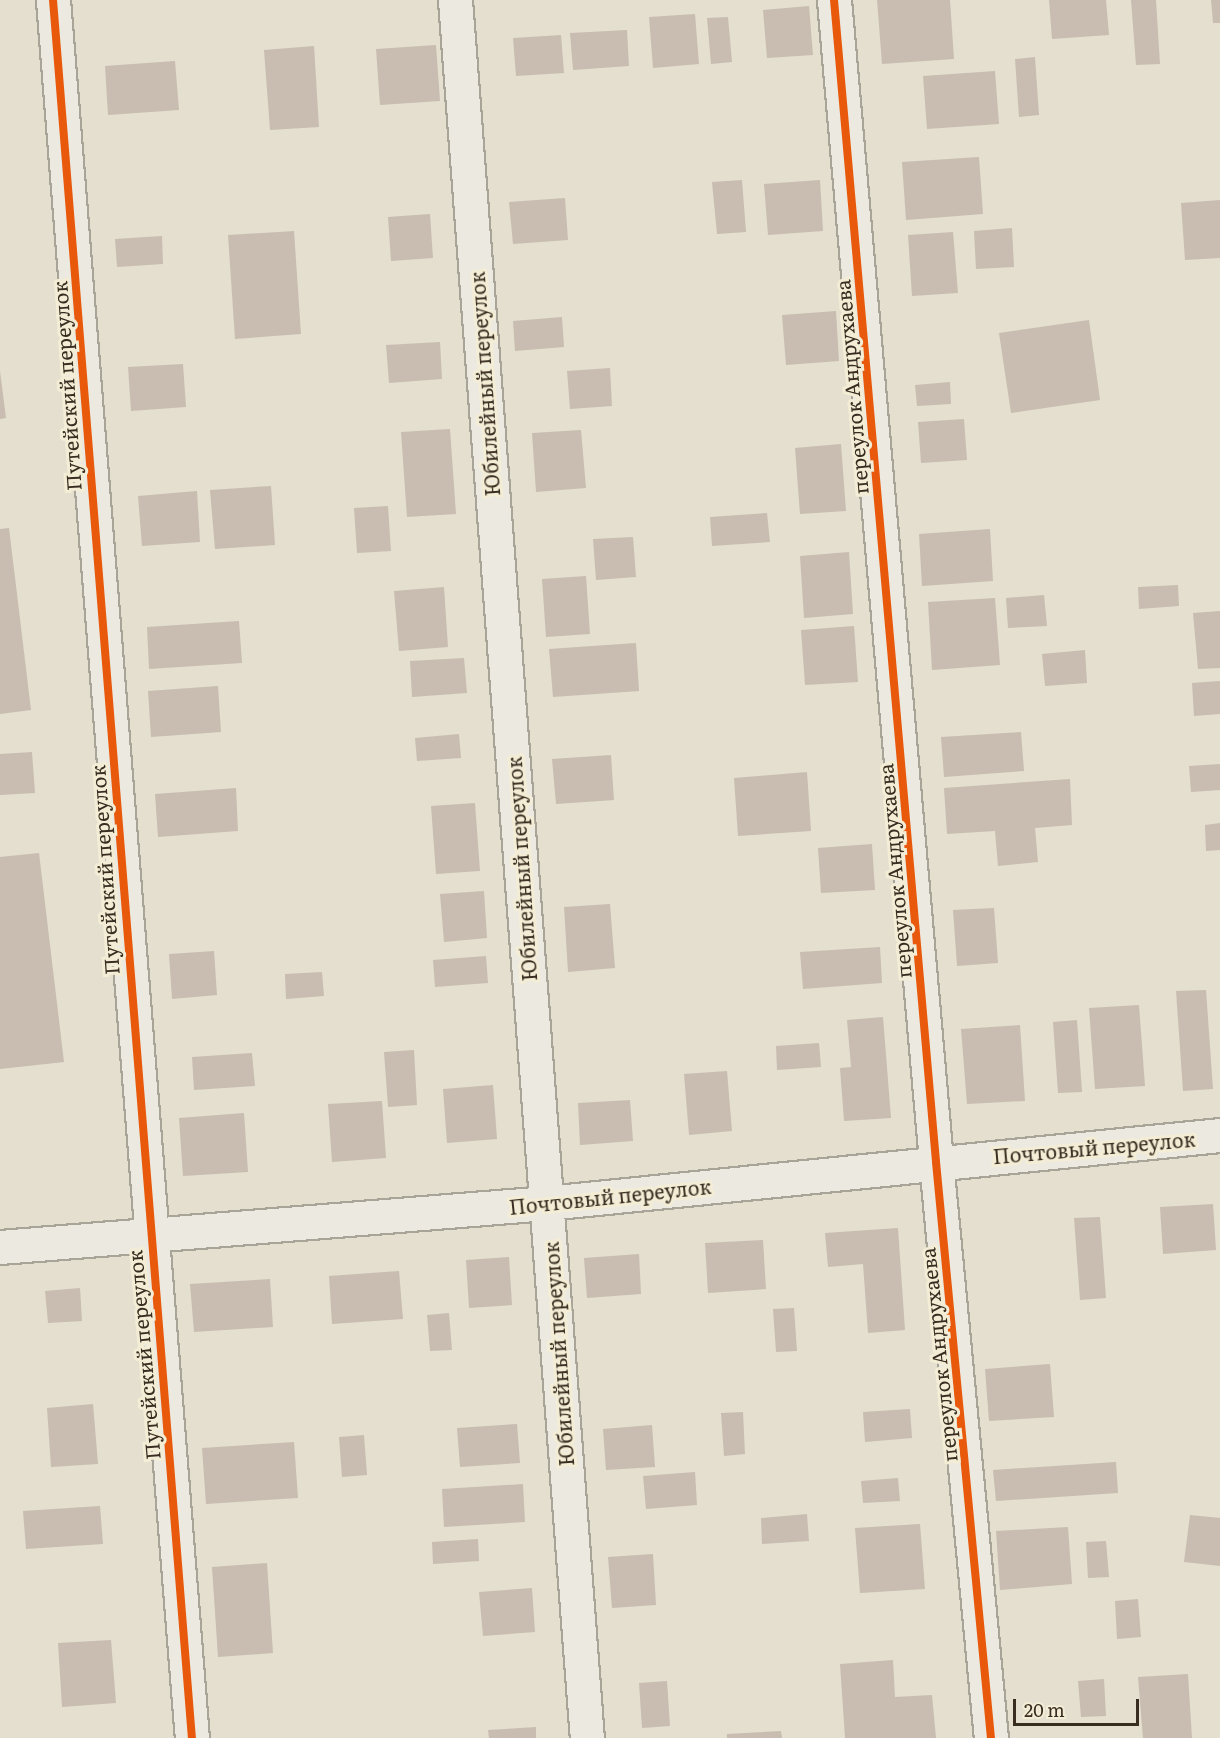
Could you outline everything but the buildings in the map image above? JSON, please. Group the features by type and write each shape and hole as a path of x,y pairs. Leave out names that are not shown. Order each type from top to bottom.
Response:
{"street":[{"name":"Путейский переулок","path":"53,0 149,1235 192,1738"},
{"name":"Юбилейный переулок","path":"454,0 587,1738"},
{"name":"переулок Андрухаева","path":"834,0 936,1162 992,1738"},
{"name":"Почтовый переулок","path":"0,1247 547,1203 1220,1135"}],"cycle path":[{"path":"53,0 192,1738"},
{"path":"834,0 936,1162 991,1738"}]}
